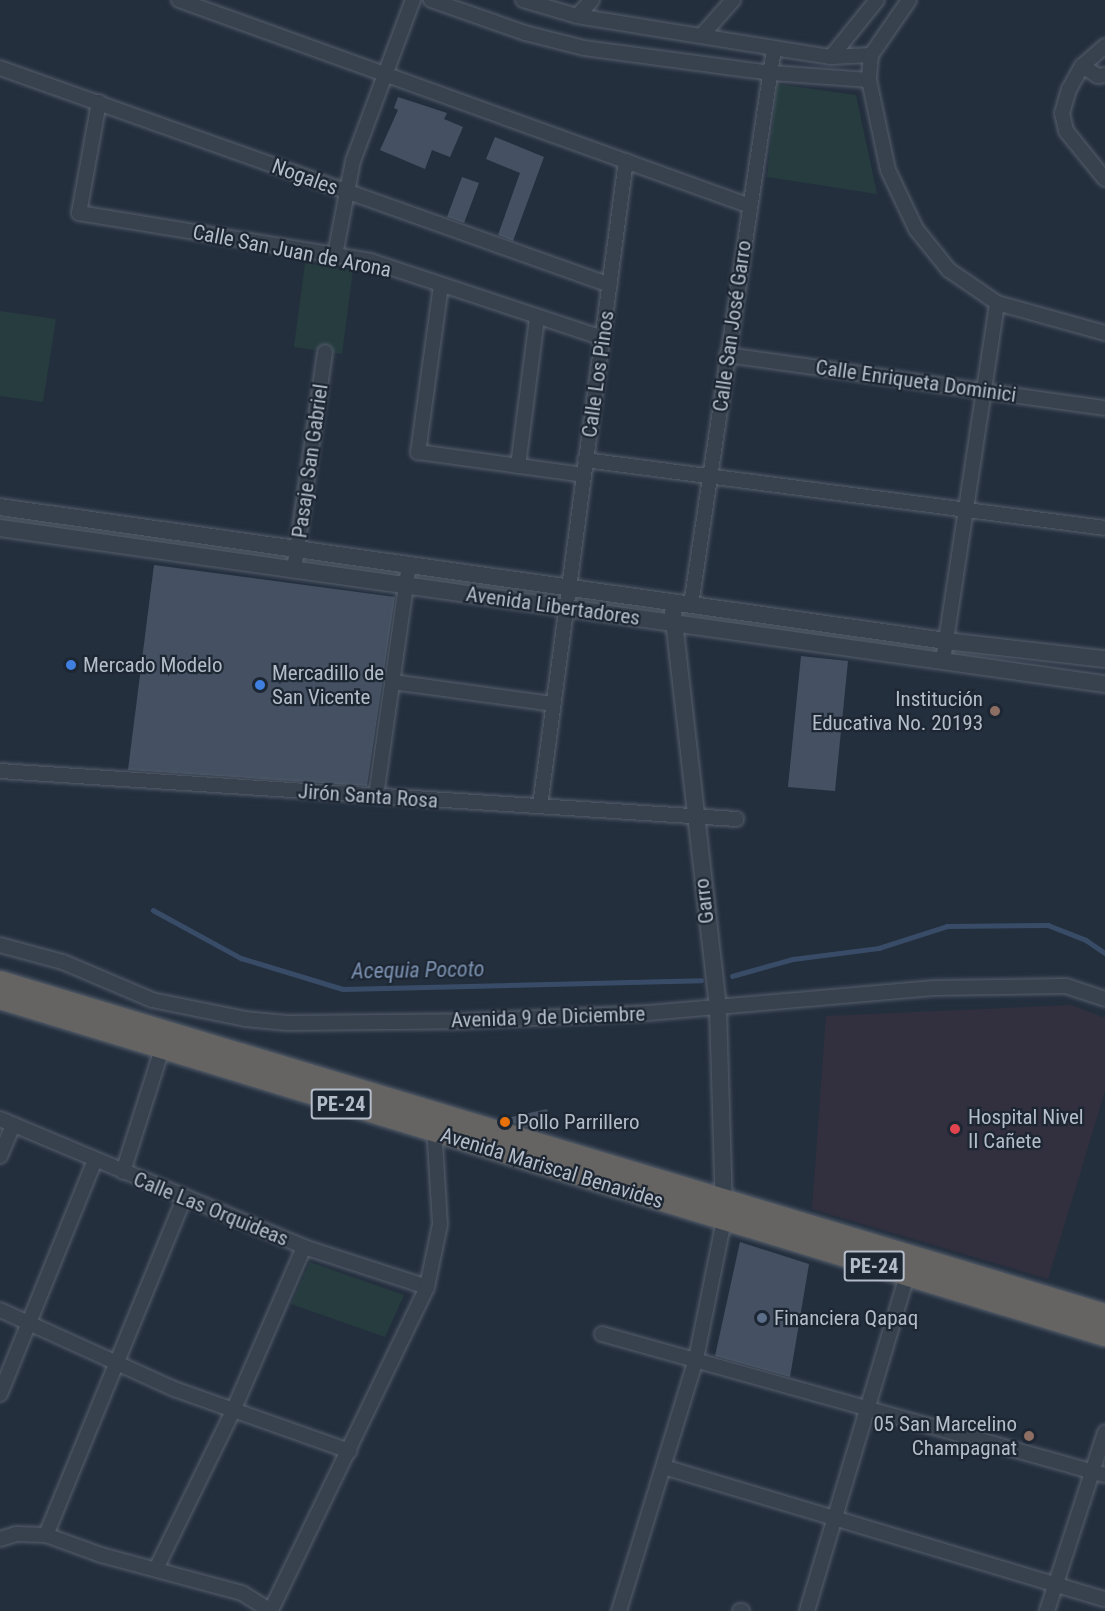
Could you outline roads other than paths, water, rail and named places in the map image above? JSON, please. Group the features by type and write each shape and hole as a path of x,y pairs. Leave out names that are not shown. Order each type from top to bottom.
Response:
{"highway":[{"name":"Avenida Mariscal Benavides","path":"0,982 165,1040 434,1124 1028,1302 1105,1315"},
{"name":"Avenida Mariscal Benavides","path":"0,998 165,1040"},
{"name":"Avenida Mariscal Benavides","path":"1028,1302 1105,1335"}],"street":[{"path":"178,0 750,206"},
{"path":"335,255 345,192 413,0"},
{"path":"431,0 525,33 584,48 771,73 869,80"},
{"path":"523,0 577,16 774,48 831,57 871,55"},
{"path":"577,16 591,0"},
{"path":"702,35 733,0"},
{"path":"831,57 877,0"},
{"path":"909,0 871,55 869,80 888,170 916,229 949,270 997,303 1105,333"},
{"path":"1105,46 1082,66 1069,89 1062,113 1066,131 1105,179"},
{"name":"Calle San José Garro","path":"692,605 774,48"},
{"path":"1082,66 1098,76 1105,75"},
{"name":"Nogales","path":"0,68 610,285"},
{"name":"Calle San Juan de Arona","path":"99,102 79,213 371,261 603,338"},
{"name":"Calle Los Pinos","path":"540,807 626,161"},
{"path":"441,285 418,452 583,475"},
{"path":"943,661 997,303"},
{"path":"518,466 537,317"},
{"name":"Pasaje San Gabriel","path":"294,570 325,352"},
{"name":"Calle Enriqueta Dominici","path":"727,355 1105,408"},
{"path":"585,460 1105,528"},
{"name":"Avenida Libertadores","path":"0,507 946,641 1105,659"},
{"name":"Avenida Libertadores","path":"0,528 1105,684"},
{"path":"376,796 409,565"},
{"name":"Garro","path":"673,602 672,623 717,1008 724,1211"},
{"path":"392,682 552,704"},
{"name":"Jirón Santa Rosa","path":"0,771 736,819"},
{"name":"Avenida 9 de Diciembre","path":"0,945 63,962 152,1000 266,1021 464,1021 717,1008 891,989 944,987 1066,986 1105,999"},
{"path":"123,1172 165,1040"},
{"path":"0,1156 6,1122"},
{"name":"Calle Las Orquideas","path":"6,1122 184,1199 304,1247 427,1287"},
{"path":"0,1528 16,1534 46,1535 242,1593 271,1611 427,1287 440,1224 434,1124"},
{"path":"0,1394 95,1160"},
{"path":"46,1535 184,1199"},
{"path":"620,1611 696,1359 724,1211"},
{"path":"156,1569 232,1411 304,1247"},
{"path":"807,1611 909,1267"},
{"path":"0,1310 115,1364 232,1411 349,1451"},
{"path":"602,1334 868,1406 1098,1473"},
{"path":"1047,1611 1098,1473 1105,1432"},
{"path":"664,1467 1105,1599"},
{"path":"0,1539 16,1534"}],"waterway":[{"name":"Acequia Pocoto","path":"153,910 241,958 343,989 701,980"},
{"name":"Acequia Pocoto","path":"732,976 793,959 879,948 947,926 1048,925 1086,940 1105,953"}],"place":[{"name":"Mercado Modelo","path":"71,665"},
{"name":"Mercadillo de San Vicente","path":"260,685"},
{"name":"Institución Educativa No. 20193","path":"995,711"},
{"name":"Pollo Parrillero","path":"505,1122"},
{"name":"Hospital Nivel II Cañete","path":"955,1129"},
{"name":"Financiera Qapaq","path":"762,1318"},
{"name":"05 San Marcelino Champagnat","path":"1029,1436"}]}
